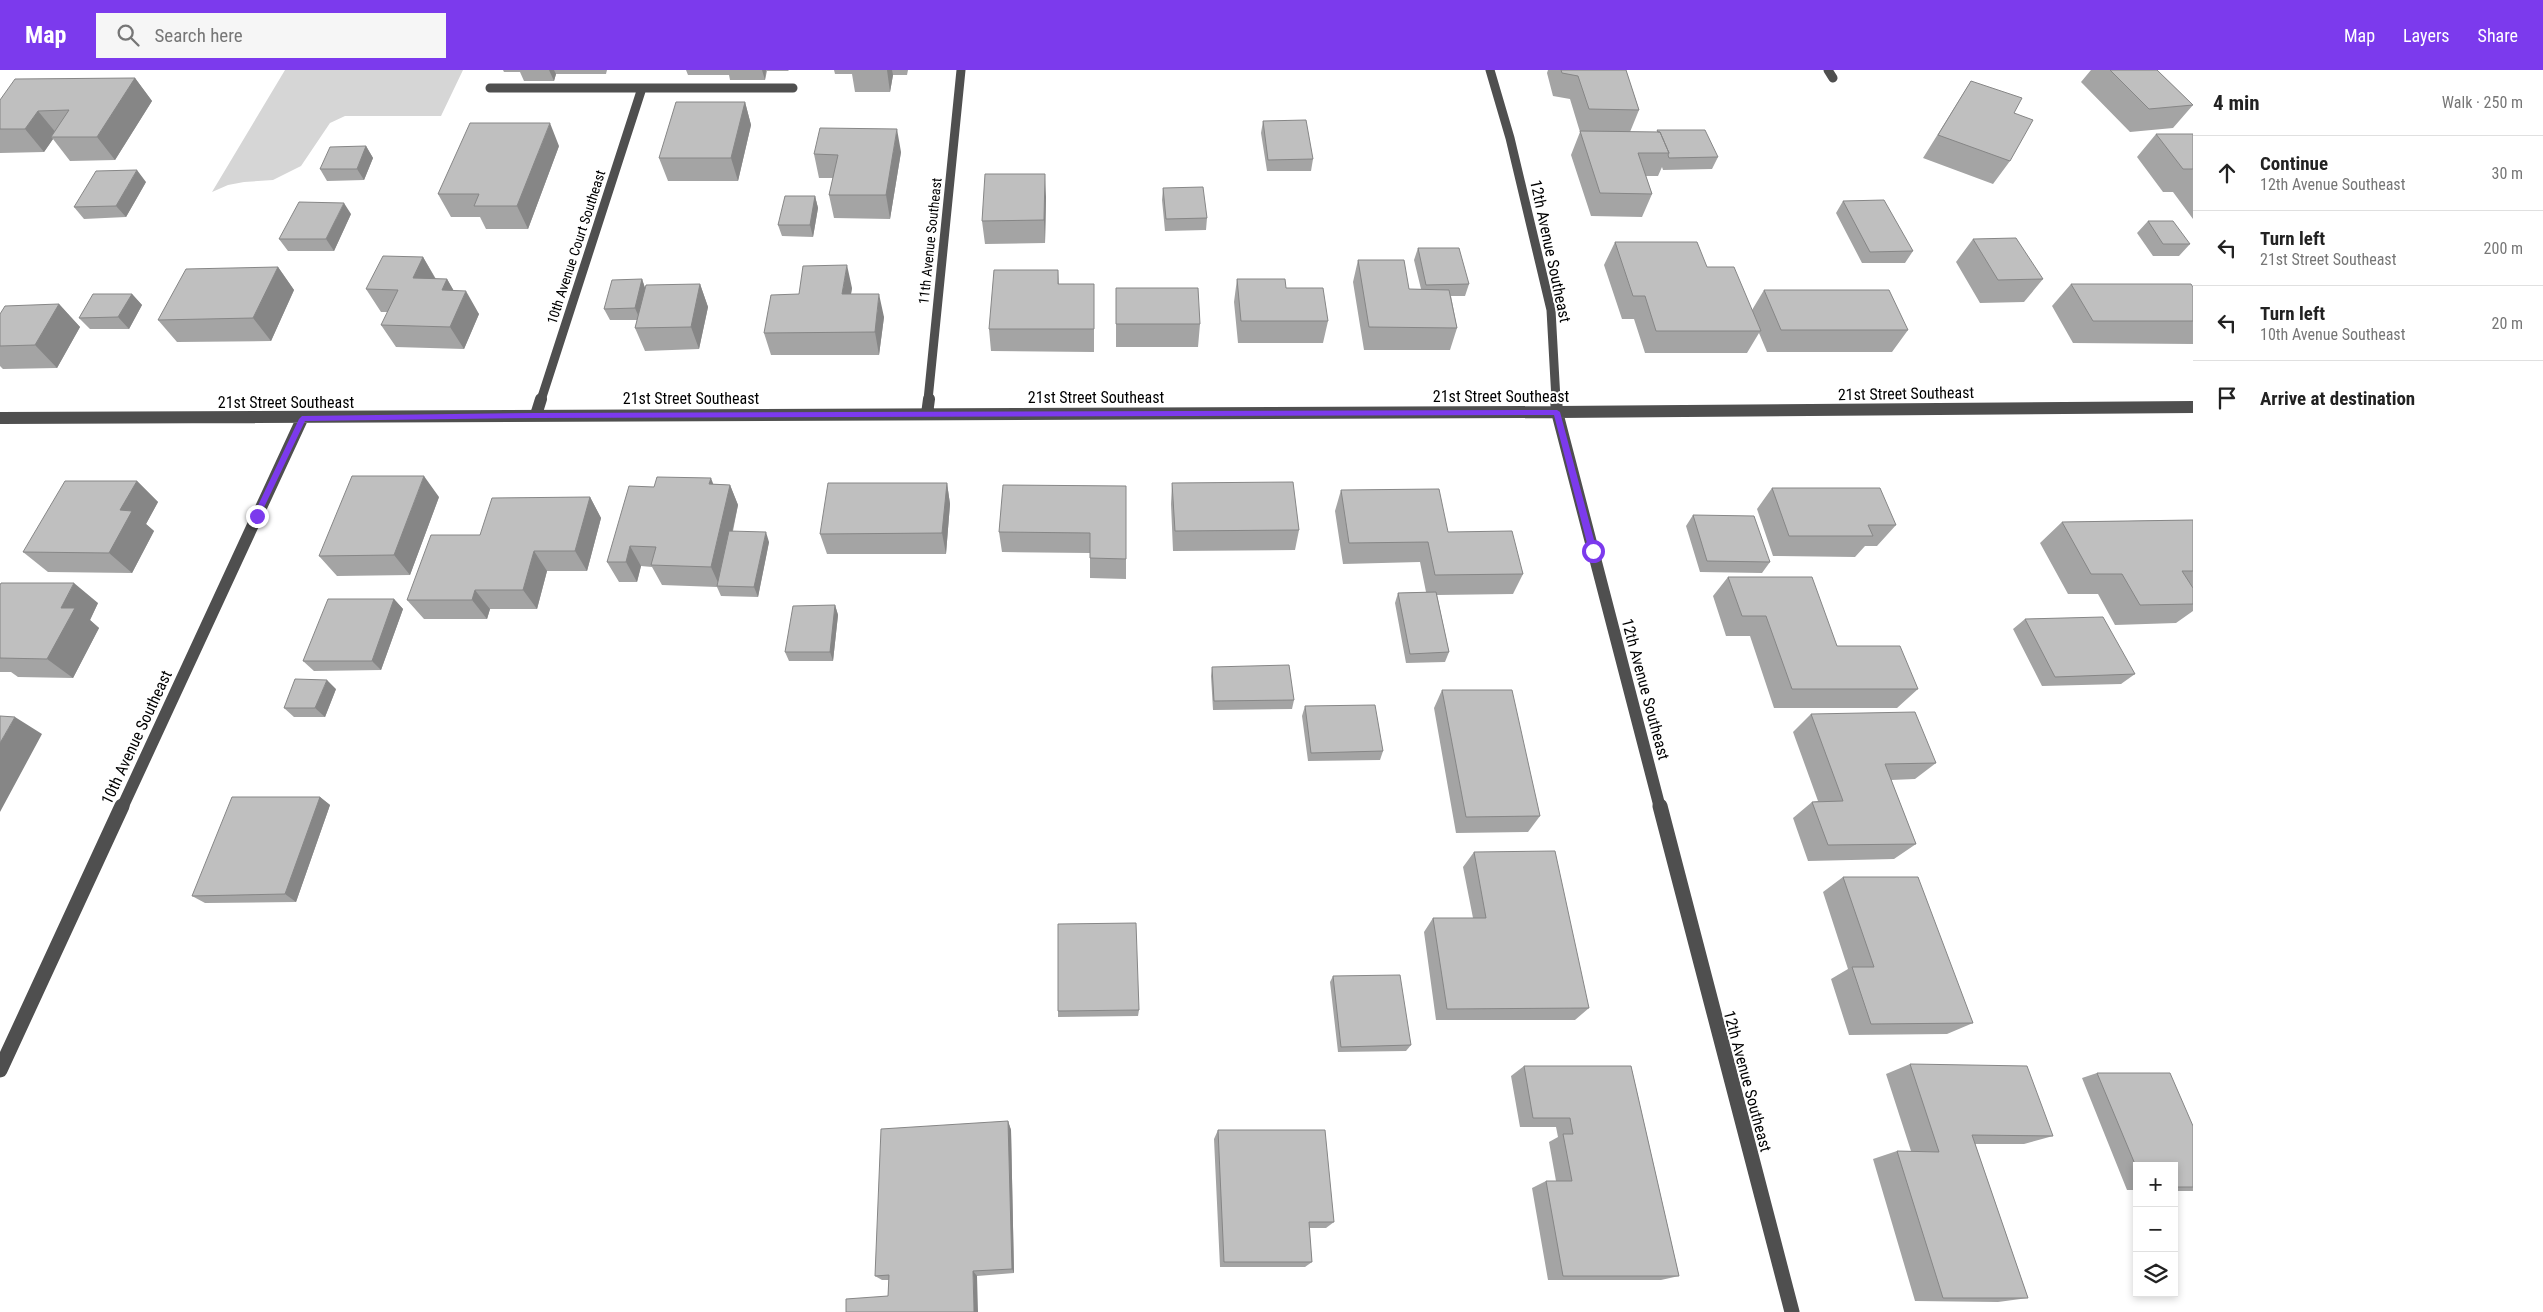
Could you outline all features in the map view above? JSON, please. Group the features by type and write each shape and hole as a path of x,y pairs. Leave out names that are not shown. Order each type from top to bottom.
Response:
{"street":[{"name":"11th Avenue Southeast","path":"927,414 961,70"},
{"name":"12th Avenue Southeast","path":"1490,70 1510,138 1551,310 1557,412 1792,1312"},
{"path":"490,88 793,88"},
{"name":"10th Avenue Court Southeast","path":"536,415 642,88"},
{"name":"21st Street Southeast","path":"0,418 302,419 536,415 1557,412 2193,407"},
{"name":"10th Avenue Southeast","path":"0,1070 302,419"}],"shaded area":[{"path":"285,70 463,70 441,116 345,116 330,123 301,166 273,180 228,185 212,192"}],"building":[{"path":"1561,70 1626,70 1639,110 1589,109 1578,76 1562,73"},
{"path":"2110,70 2157,70 2193,105 2149,109"},
{"path":"135,78 97,137 51,137 69,110 38,111 25,129 0,129 0,100 15,79"},
{"path":"1971,81 2022,98 2014,113 2033,120 2010,161 1938,135"},
{"path":"676,102 745,102 731,158 659,158"},
{"path":"1306,120 1313,159 1268,160 1263,121"},
{"path":"470,123 550,123 517,206 474,206 479,194 438,194"},
{"path":"820,128 897,129 886,195 829,195 838,155 814,154"},
{"path":"1657,130 1705,130 1718,157 1669,158 1669,153 1660,132"},
{"path":"1580,131 1660,132 1669,153 1638,153 1652,194 1600,193"},
{"path":"2156,134 2193,134 2193,169 2183,169"},
{"path":"366,146 357,169 320,169 330,147"},
{"path":"137,170 116,206 74,207 96,171"},
{"path":"985,174 1045,174 1044,220 982,221"},
{"path":"1203,187 1207,218 1166,219 1163,188"},
{"path":"785,196 815,196 810,225 778,225"},
{"path":"1884,200 1913,251 1870,252 1843,201"},
{"path":"299,202 344,203 326,239 279,239"},
{"path":"2148,221 2173,221 2190,244 2163,244"},
{"path":"2016,238 2043,279 1998,280 1973,239"},
{"path":"1615,242 1697,242 1707,267 1734,267 1761,331 1656,331 1645,296 1633,296"},
{"path":"1418,248 1459,248 1469,284 1426,285"},
{"path":"383,256 423,257 413,278 447,279 442,290 466,291 450,327 381,325 398,290 366,289"},
{"path":"1358,260 1404,260 1409,289 1449,290 1457,328 1369,327"},
{"path":"847,265 842,294 879,294 875,332 764,333 771,295 799,294 803,266"},
{"path":"278,267 253,318 158,320 186,269"},
{"path":"994,270 1058,270 1058,284 1094,284 1094,329 989,329"},
{"path":"642,279 635,308 604,309 612,280"},
{"path":"1237,279 1285,279 1286,288 1323,288 1328,321 1241,321"},
{"path":"700,284 691,327 635,328 646,285"},
{"path":"2071,284 2191,284 2193,287 2193,321 2093,321"},
{"path":"1116,288 1198,288 1200,324 1116,324"},
{"path":"1764,290 1889,290 1908,330 1781,330"},
{"path":"93,294 132,294 118,317 79,318"},
{"path":"59,304 35,345 0,346 0,314 5,306"},
{"path":"352,476 424,476 394,555 319,556"},
{"path":"657,477 711,478 709,484 730,485 711,567 651,565 656,547 630,546 626,562 607,562 629,486 654,487"},
{"path":"65,481 137,481 120,510 132,511 109,553 23,552"},
{"path":"1293,482 1299,530 1175,531 1172,483"},
{"path":"828,483 947,483 942,533 820,534"},
{"path":"1003,485 1126,486 1126,559 1090,558 1090,533 999,532"},
{"path":"1772,488 1880,488 1896,525 1868,525 1873,536 1789,536"},
{"path":"1439,489 1448,532 1512,531 1523,574 1435,575 1428,542 1349,543 1341,490"},
{"path":"590,497 575,551 534,551 523,590 475,590 472,600 407,600 431,535 480,535 492,498"},
{"path":"1693,515 1754,516 1770,562 1707,561"},
{"path":"2193,520 2193,571 2182,571 2193,588 2193,604 2140,605 2122,574 2091,574 2062,522"},
{"path":"729,531 766,532 754,587 717,586"},
{"path":"1728,577 1812,577 1837,646 1900,646 1918,689 1792,689 1766,616 1742,616"},
{"path":"1,583 74,583 61,608 75,608 47,659 0,658"},
{"path":"1436,592 1449,652 1410,654 1398,593"},
{"path":"328,599 394,599 372,661 303,661"},
{"path":"835,605 830,652 785,652 793,606"},
{"path":"2103,617 2135,674 2055,677 2025,619"},
{"path":"1289,665 1294,700 1214,701 1212,667"},
{"path":"295,679 327,680 315,708 284,708"},
{"path":"1442,690 1512,690 1540,816 1466,817"},
{"path":"1375,705 1383,751 1311,753 1305,706"},
{"path":"1915,712 1936,763 1885,764 1916,844 1828,845 1812,802 1843,801 1811,714"},
{"path":"0,716 15,717 0,743"},
{"path":"232,797 320,797 285,894 192,896"},
{"path":"1555,851 1589,1008 1447,1009 1433,918 1486,918 1474,852"},
{"path":"1843,877 1918,877 1973,1023 1871,1024 1852,967 1874,967"},
{"path":"1136,923 1139,1010 1058,1011 1058,924"},
{"path":"1400,975 1411,1045 1341,1047 1333,976"},
{"path":"1910,1064 2027,1066 2053,1136 1972,1135 2028,1298 1943,1298 1897,1151 1939,1152"},
{"path":"1524,1066 1631,1066 1679,1276 1563,1276 1546,1181 1572,1181 1563,1134 1573,1134 1570,1118 1533,1118"},
{"path":"2097,1073 2170,1073 2193,1126 2193,1187 2178,1187 2178,1162 2134,1162"},
{"path":"1008,1121 1012,1269 973,1271 974,1312 846,1312 846,1299 888,1296 889,1275 875,1276 881,1129"},
{"path":"1218,1130 1325,1130 1334,1222 1309,1222 1312,1262 1224,1262"}],"route":[{"path":"257,516 302,419 536,415 1557,412 1593,551"}]}
